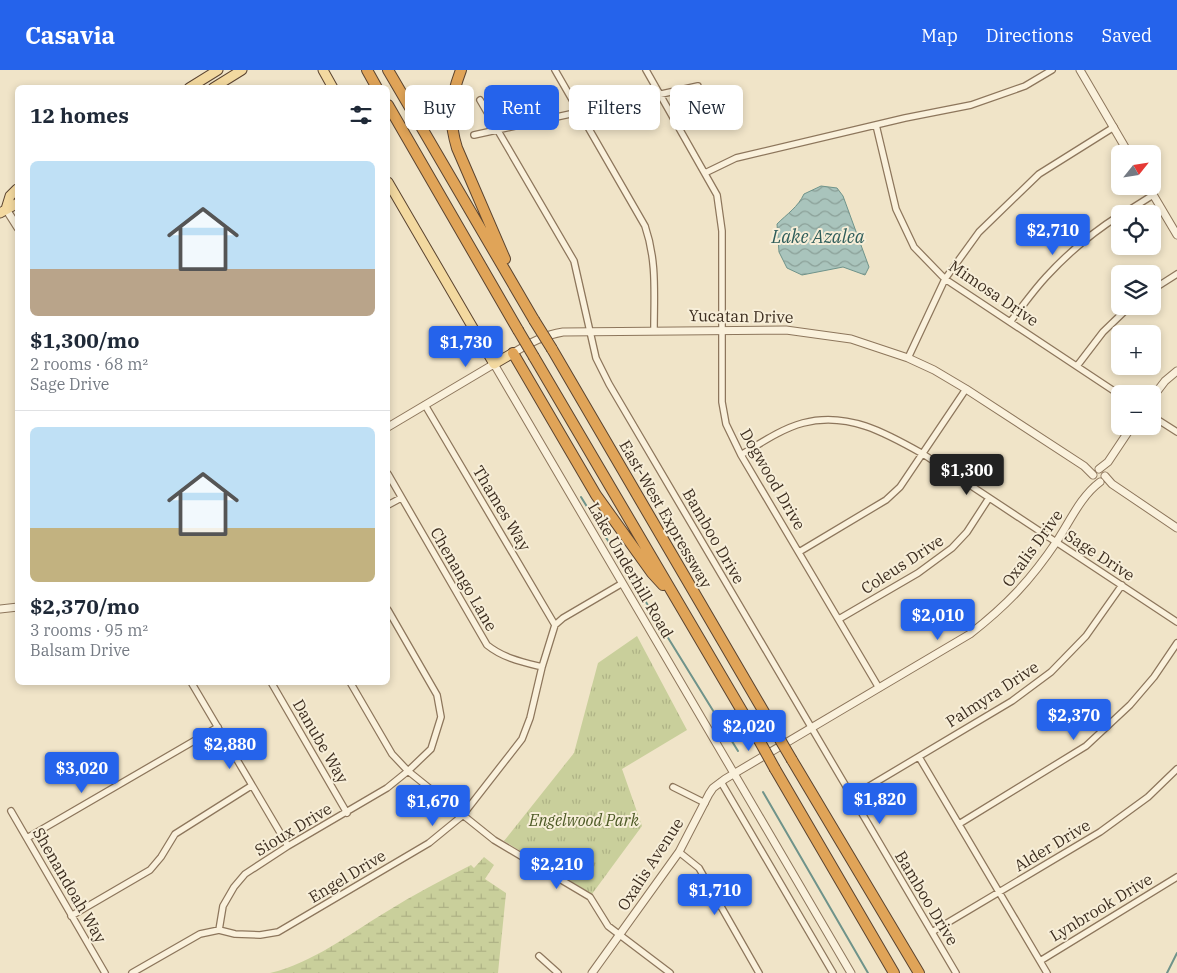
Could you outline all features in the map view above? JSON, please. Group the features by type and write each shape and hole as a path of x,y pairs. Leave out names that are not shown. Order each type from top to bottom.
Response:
{"highway":[{"path":"367,70 375,85"},
{"name":"East-West Expressway","path":"388,70 792,760 919,973"},
{"path":"461,70 452,97 451,112 452,129 457,148 527,307"},
{"name":"East-West Expressway","path":"390,108 894,973"},
{"path":"513,353 596,495 652,573 677,601"}],"main road":[{"path":"194,85 218,70"},
{"path":"218,85 242,70"},
{"path":"323,70 331,85"},
{"name":"Lake Underhill Road","path":"390,185 494,364"},
{"path":"2,211 1,198 15,190"},
{"path":"2,211 15,191"},
{"path":"2,211 15,204"},
{"name":"Yucatan Drive","path":"494,364 513,353"}],"street":[{"path":"555,70 569,94"},
{"name":"Dogwood Drive","path":"646,70 655,85"},
{"path":"705,172 736,158 876,125 972,105 1025,86 1052,70"},
{"path":"1080,70 1124,145"},
{"path":"660,94 670,92"},
{"name":"Dogwood Drive","path":"660,94 717,195 722,231 722,402 726,424 742,455 879,688"},
{"name":"Bamboo Drive","path":"480,100 484,107"},
{"name":"Mimosa Drive","path":"876,125 896,209 914,247 945,279 1111,388"},
{"path":"908,358 945,279 979,232 1039,174 1114,127"},
{"path":"474,135 497,130"},
{"name":"Bamboo Drive","path":"497,130 574,261 596,358 609,384 956,973"},
{"path":"590,130 645,226 651,243 655,267 654,330"},
{"path":"1137,205 1153,195 1177,235"},
{"path":"2,211 15,225"},
{"path":"1010,322 1045,278 1076,247 1111,221"},
{"path":"1161,284 1177,274"},
{"path":"1077,366 1103,332 1121,315"},
{"name":"Yucatan Drive","path":"513,353 535,340 563,332 722,329 786,330 852,339 908,358 966,389 1177,528"},
{"name":"Yucatan Drive","path":"390,426 494,364"},
{"name":"Lake Underhill Road","path":"494,364 621,584 851,973"},
{"path":"1161,386 1177,371"},
{"path":"799,552 886,500 900,487 966,389"},
{"name":"Thames Way","path":"425,405 555,625"},
{"name":"Sage Drive","path":"742,455 780,432 804,423 834,419 860,424 889,434 923,454 1177,622"},
{"path":"1161,422 1177,432"},
{"name":"Oxalis Drive","path":"734,774 970,634 999,612 1024,586 1056,542 1126,435"},
{"name":"Chenango Lane","path":"390,478 487,645 496,653 542,667"},
{"path":"390,505 401,498"},
{"name":"Coleus Drive","path":"839,620 918,573 947,552 966,532 990,498"},
{"path":"555,625 562,618 621,584"},
{"name":"Palmyra Drive","path":"850,796 1012,701 1050,672 1086,636 1122,585"},
{"path":"0,609 15,607"},
{"name":"Sioux Drive","path":"218,930 223,906 234,887 245,874 288,846 387,788 408,772 431,749 441,717 437,695 390,613"},
{"name":"Engel Drive","path":"132,973 200,934 218,930 235,934 260,935 278,932 429,843 462,816 522,739 530,718 542,667 555,625"},
{"path":"959,824 1086,746 1130,705 1154,677 1177,643"},
{"path":"193,685 288,846"},
{"name":"Danube Way","path":"273,685 347,813"},
{"path":"352,685 392,754 408,772 494,840 590,897 608,926 670,973"},
{"path":"27,838 218,727"},
{"path":"919,757 1047,973"},
{"name":"Alder Drive","path":"932,932 1100,832 1148,797 1177,768"},
{"name":"Oxalis Avenue","path":"592,973 679,852 713,788 734,774"},
{"path":"721,782 833,973"},
{"path":"71,916 150,870 161,857 175,834 251,786"},
{"path":"673,786 705,803"},
{"name":"Shenandoah Way","path":"11,810 105,973"},
{"path":"679,852 699,868 760,973"},
{"name":"Lynbrook Drive","path":"1040,960 1177,876"},
{"path":"539,956 558,973"}],"green space":[{"name":"Engelwood Park","path":"637,636 687,730 622,769 642,826 592,894 504,841 574,753 598,663"},
{"path":"484,857 494,865 485,879 506,893 498,973 270,973 316,955 428,888 471,865 474,868"}],"water":[{"name":"Lake Azalea","path":"821,186 837,188 843,196 869,267 865,275 843,267 802,275 787,268 779,252 777,224 795,207 804,194"}],"waterway":[{"path":"581,497 738,751"},
{"path":"763,792 868,973"},
{"path":"1167,973 1177,953"}]}
